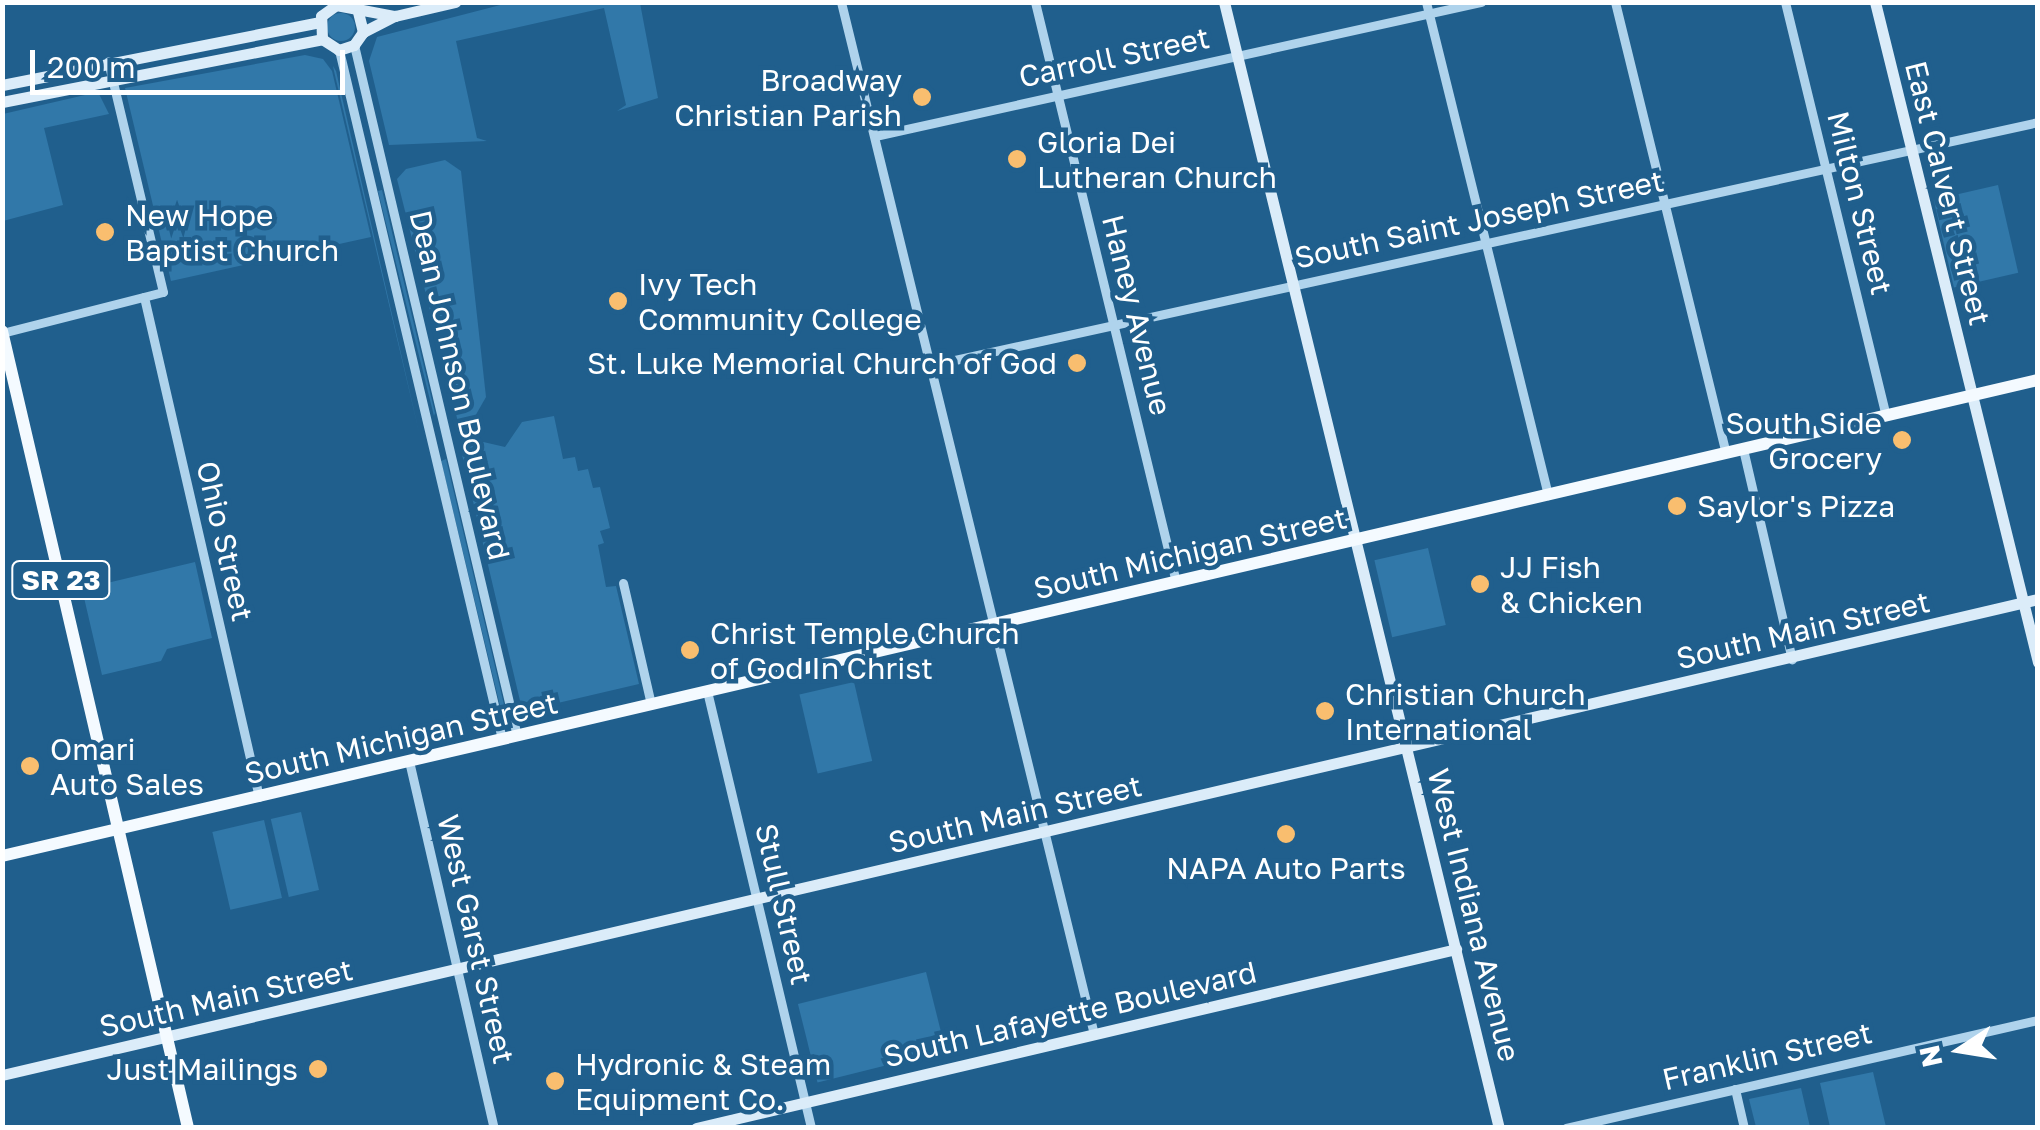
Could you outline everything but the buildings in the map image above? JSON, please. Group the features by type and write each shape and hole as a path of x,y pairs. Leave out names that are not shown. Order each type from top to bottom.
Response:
{"main road":[{"name":"SR 23","path":"3,332 188,1128"},
{"name":"South Michigan Street","path":"2,856 2038,380"}],"street":[{"path":"2,102 112,76 322,40 339,50 354,45 363,32 415,7 456,2"},
{"path":"842,2 1094,1034"},
{"name":"Haney Avenue","path":"1035,2 1176,582"},
{"name":"West Indiana Avenue","path":"1224,2 1500,1128"},
{"path":"1426,2 1548,495"},
{"name":"Carroll Street","path":"876,136 1481,2"},
{"path":"1615,2 1726,453"},
{"name":"Milton Street","path":"1785,2 1886,415"},
{"name":"East Calvert Street","path":"1875,2 2038,662"},
{"path":"2,85 319,22 336,5 394,16"},
{"path":"358,12 363,32"},
{"path":"319,22 322,40"},
{"name":"Dean Johnson Boulevard","path":"354,45 517,736"},
{"name":"Dean Johnson Boulevard","path":"339,50 502,740"},
{"path":"3,332 163,292 108,61"},
{"name":"South Saint Joseph Street","path":"932,365 2038,122"},
{"name":"Ohio Street","path":"144,297 259,797"},
{"path":"1743,449 1792,659"},
{"path":"623,584 651,704"},
{"name":"South Main Street","path":"2,1075 2038,599"},
{"name":"Stull Street","path":"707,691 811,1128"},
{"name":"West Garst Street","path":"408,761 494,1128"},
{"name":"South Lafayette Boulevard","path":"696,1128 1456,949"},
{"name":"Franklin Street","path":"1566,1128 2038,1020"},
{"path":"1735,1089 1744,1128"}],"shaded area":[{"path":"512,2 640,3 658,98 617,111 626,105 604,8 456,41 477,138 487,141 389,145 369,61 377,37"},
{"path":"341,13 351,17 355,27 351,37 341,41 331,37 327,27 331,17"},
{"path":"305,55 323,59 332,71 371,237 171,281 125,88"},
{"path":"333,66 336,71 419,432 334,71"},
{"path":"98,92 109,114 44,128 63,205 3,221 3,114"},
{"path":"445,160 461,171 486,397 474,418 458,422 397,179 406,169"},
{"path":"1998,185 2018,273 1954,288 1934,200"},
{"path":"382,190 435,413 434,416 378,191"},
{"path":"554,416 563,459 575,457 578,471 588,469 593,488 600,487 610,528 600,531 604,543 598,545 606,587 616,586 639,684 532,709 521,705 460,446 479,441 505,447 522,422"},
{"path":"446,459 505,709 501,710 441,461"},
{"path":"1428,548 1446,625 1392,637 1374,560"},
{"path":"195,562 212,638 167,649 161,661 102,675 82,589"},
{"path":"854,682 872,761 818,774 799,695"},
{"path":"301,812 319,890 289,897 271,819"},
{"path":"264,820 282,898 230,910 212,832"},
{"path":"926,972 946,1051 818,1083 798,1004"},
{"path":"1873,1072 1886,1127 1830,1127 1820,1083"},
{"path":"1801,1088 1810,1127 1756,1127 1749,1099"}],"place":[{"name":"Broadway Christian Parish","path":"922,97"},
{"name":"Gloria Dei Lutheran Church","path":"1017,159"},
{"name":"New Hope Baptist Church","path":"105,232"},
{"name":"Ivy Tech Community College","path":"618,301"},
{"name":"St. Luke Memorial Church of God","path":"1077,363"},
{"name":"South Side Grocery","path":"1902,440"},
{"name":"Saylor's Pizza","path":"1677,506"},
{"name":"JJ Fish & Chicken","path":"1480,584"},
{"name":"Christ Temple Church of God In Christ","path":"690,650"},
{"name":"Christian Church International","path":"1325,711"},
{"name":"Omari Auto Sales","path":"30,766"},
{"name":"NAPA Auto Parts","path":"1286,834"},
{"name":"Just Mailings","path":"318,1069"},
{"name":"Hydronic & Steam Equipment Co.","path":"555,1081"}]}
